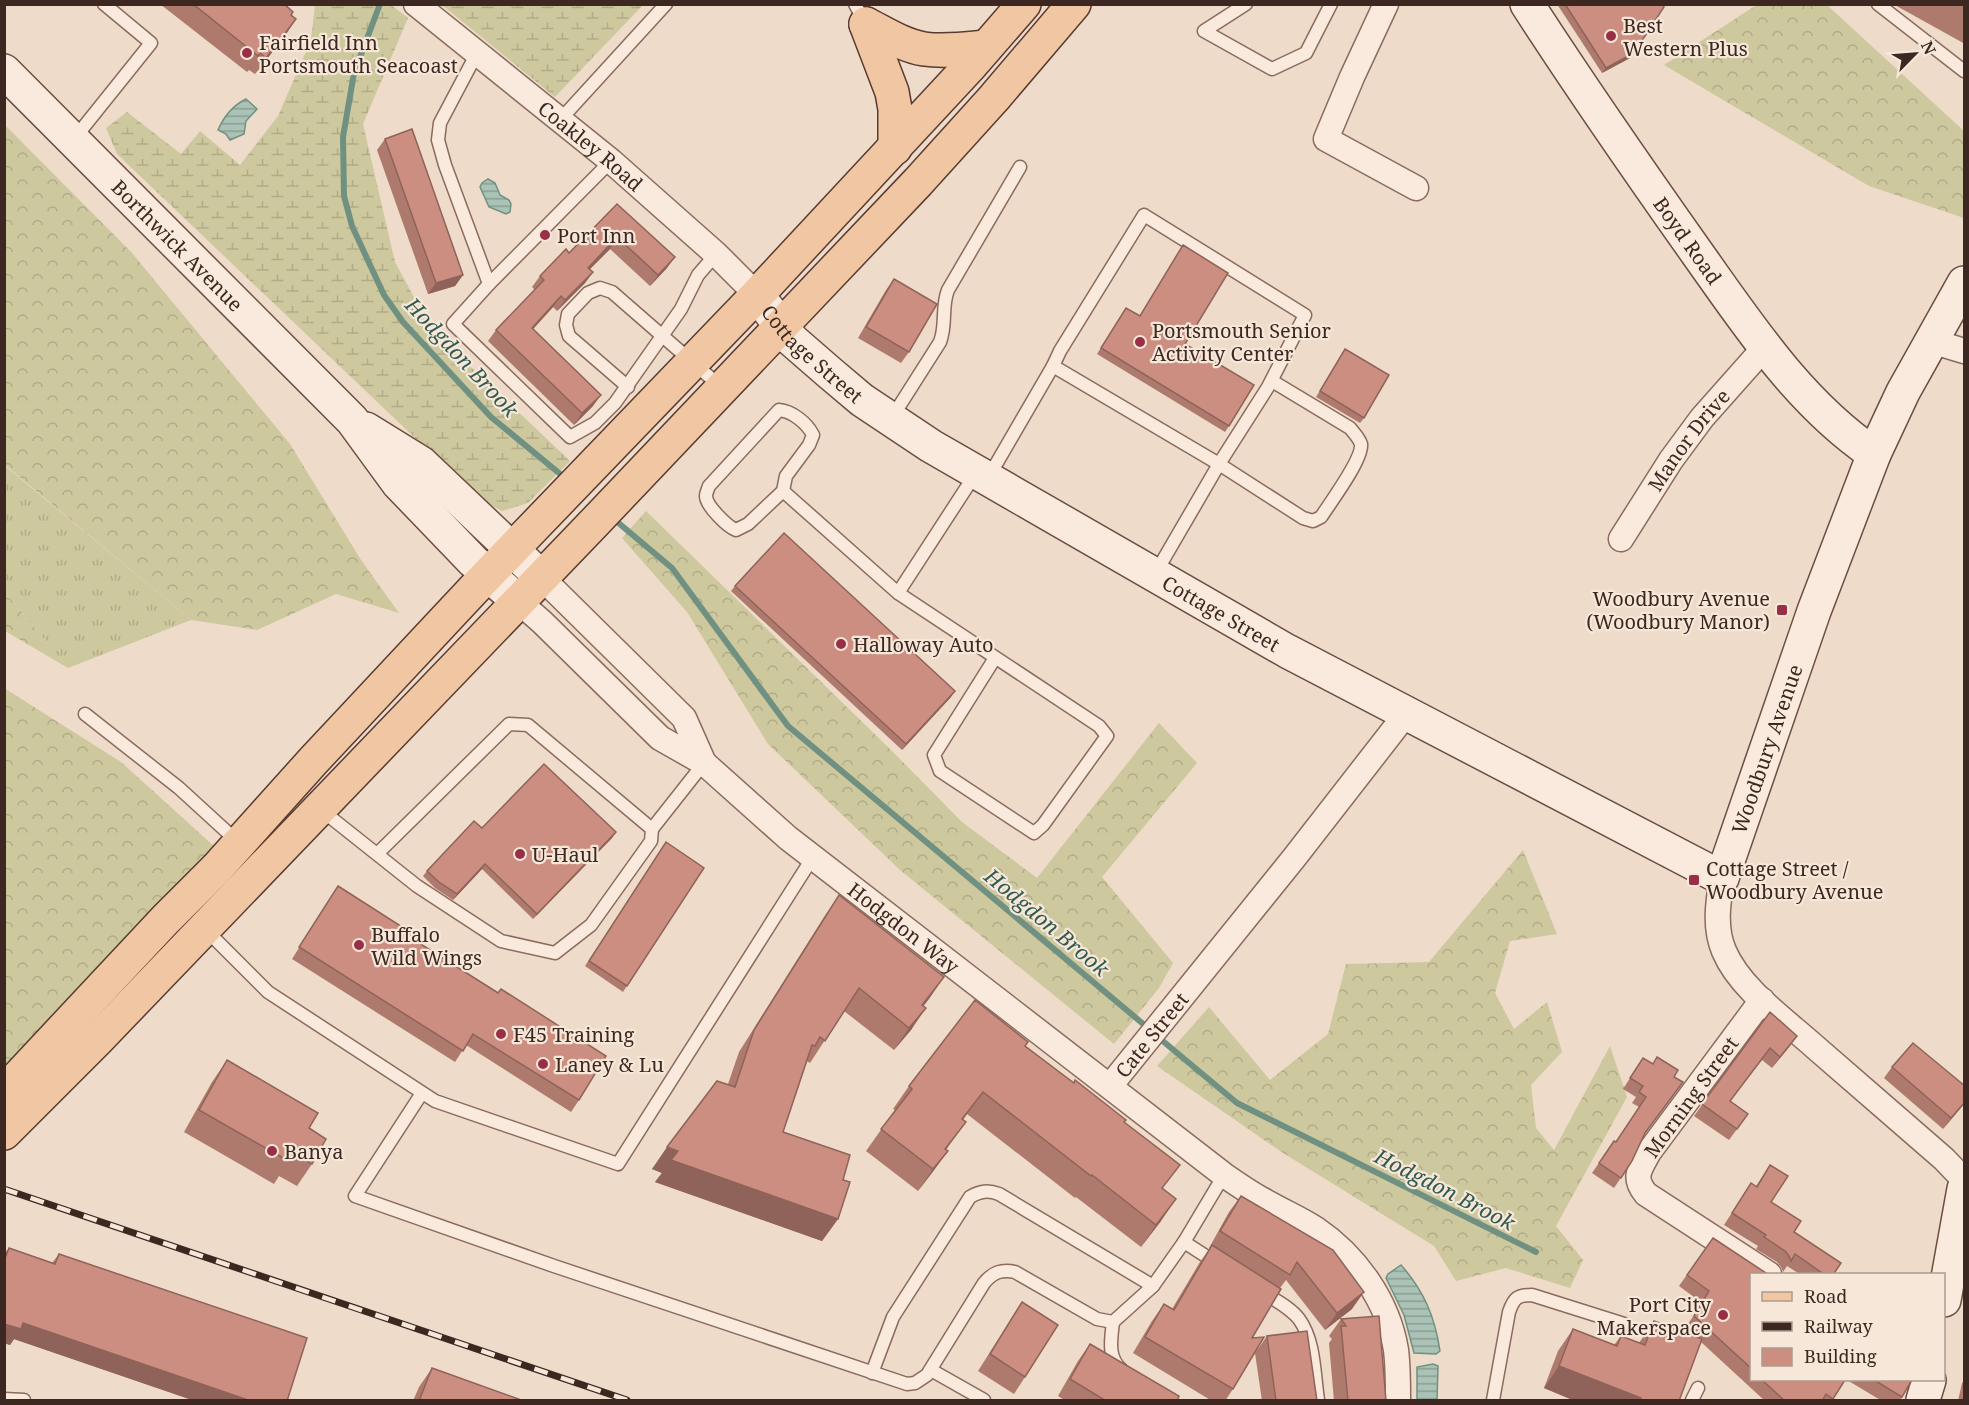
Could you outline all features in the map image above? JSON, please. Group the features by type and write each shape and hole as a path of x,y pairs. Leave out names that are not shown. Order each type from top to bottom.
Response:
{"main road":[{"path":"4,1092 488,574 693,363 862,180 895,148 1024,4"},
{"path":"4,1133 99,1039 781,326 955,142 1073,5"},
{"path":"861,14 897,39 922,49 986,48"},
{"path":"861,14 892,92 895,109 895,148"}],"street":[{"path":"1386,4 1326,139 1416,188"},
{"name":"Boyd Road","path":"1527,4 1640,174 1765,347 1826,416 1874,454"},
{"name":"Coakley Road","path":"418,6 611,161 716,254 757,295"},
{"name":"Borthwick Avenue","path":"4,71 352,420 398,483 473,561 518,601"},
{"name":"Woodbury Avenue","path":"1965,283 1903,392 1874,454 1814,611 1722,878 1718,906 1718,928 1724,950 1735,970 1762,1000 1965,1180"},
{"name":"Cottage Street","path":"757,295 792,340 830,373 891,420 982,475 1287,651 1722,878"},
{"path":"1931,341 1965,351"},
{"name":"Manor Drive","path":"1621,539 1671,460 1702,418 1765,347"},
{"name":"Borthwick Avenue","path":"352,420 421,463 542,577"},
{"name":"Hodgdon Way","path":"542,577 684,718 704,763"},
{"name":"Hodgdon Way","path":"518,601 660,738 704,763 788,838 1110,1086"},
{"name":"Cate Street","path":"1398,1401 1396,1350 1390,1325 1377,1296 1361,1272 1332,1241 1315,1228 1224,1175 1110,1086 1173,1010 1406,714"},
{"name":"Morning Street","path":"1762,1000 1649,1152 1638,1177 1639,1186 1646,1194 1766,1273"},
{"path":"1945,1295 1965,1189"},
{"path":"1923,1401 1929,1381"}],"lane":[{"path":"73,140 151,43 105,4"},
{"path":"560,120 666,4"},
{"path":"1246,4 1204,31 1272,69 1306,53 1331,4"},
{"path":"1878,4 1965,71"},
{"path":"477,53 440,123 438,140 489,284"},
{"path":"611,161 489,284 453,324 570,437 595,423 628,387 681,309 698,275 716,254"},
{"path":"891,420 940,342 945,330 945,299 948,290 1020,167"},
{"path":"898,593 982,475 1053,366 1144,215 1305,315 1272,381 1155,575"},
{"path":"628,387 569,336 566,326 567,314 588,292 600,288 612,292 722,388"},
{"path":"1053,366 1220,464 1303,518 1313,521 1321,517 1356,462 1361,446 1358,437 1350,428 1272,381"},
{"path":"779,410 788,410 811,430 813,435 809,445 786,476 783,491 748,524 736,530 730,528 708,505 706,496 709,486 779,410"},
{"path":"783,491 898,593 1099,726 1107,736 1043,825 1034,832 940,771 934,755 995,658"},
{"path":"85,714 179,788 239,843"},
{"path":"377,854 509,724 528,725 652,829"},
{"path":"320,808 417,886 501,941 555,953 591,925 651,841 652,829 704,763"},
{"path":"204,928 268,992 435,1101 618,1164 813,857"},
{"path":"422,1093 355,1196 872,1373 908,1384 921,1380 931,1370 984,1283 989,1277 1002,1271 1015,1272 1097,1319 1113,1322"},
{"path":"1128,1374 1119,1369 1113,1359 1111,1351 1113,1322 1153,1286 1184,1242 1224,1175"},
{"path":"872,1373 892,1317 970,1197 976,1193 984,1191 999,1194 1153,1286"},
{"path":"1184,1242 1233,1273"},
{"path":"1251,1285 1279,1302 1298,1318 1309,1341 1318,1401"},
{"path":"1493,1401 1513,1299 1521,1295 1532,1295 1624,1324"},
{"path":"931,1370 984,1401"},
{"path":"1692,1401 1698,1388"},
{"path":"4,1399 24,1401"}],"green space":[{"path":"1758,4 1827,5 1964,131 1964,218 1869,186 1664,65"},
{"path":"315,5 391,5 408,18 363,124 395,262 431,329 570,461 528,503 502,511 477,497 117,154 106,128 127,112 181,154 200,131 240,165 278,116 311,40"},
{"path":"442,5 643,5 555,97"},
{"path":"4,124 132,253 290,444 361,560 399,613 336,594 257,630 191,620 5,465"},
{"path":"4,465 191,620 68,668 5,592"},
{"path":"646,511 962,822 1037,878 1159,723 1197,763 1102,877 1173,963 1159,988 1114,1044 900,870 768,744 687,612 622,538"},
{"path":"5,592 68,668 5,631"},
{"path":"4,688 121,762 216,848 4,1068"},
{"path":"1523,850 1557,934 1510,941 1495,993 1514,1029 1547,1002 1562,1052 1531,1085 1536,1128 1554,1150 1610,1046 1627,1097 1556,1226 1583,1260 1570,1288 1506,1268 1456,1281 1434,1246 1283,1153 1157,1066 1209,1007 1270,1080 1328,1034 1346,964 1429,962"}],"shaded area":[{"path":"246,99 257,109 246,121 244,134 230,140 226,134 218,130 229,112"},
{"path":"488,179 495,183 500,195 509,200 510,212 506,214 489,207 480,187"},
{"path":"1401,1265 1416,1285 1432,1316 1440,1351 1436,1354 1414,1353 1404,1315 1386,1278"},
{"path":"1433,1364 1438,1366 1437,1400 1417,1400 1417,1367"}],"building":[{"path":"193,4 284,4 293,12 291,15 296,19 266,58 260,53 258,56"},
{"name":"Best Western Plus","path":"1565,4 1663,4 1664,7 1634,53 1606,68"},
{"path":"412,129 463,275 436,283 385,139"},
{"path":"617,204 675,257 658,275 617,237 588,268 593,272 565,300 561,296 532,328 601,395 582,413 496,330 544,280 540,276 566,249 569,253"},
{"name":"Portsmouth Senior Activity Center","path":"1183,245 1228,273 1185,344 1254,385 1229,426 1101,348 1126,308 1140,316"},
{"path":"894,279 937,304 909,352 866,327"},
{"path":"1345,349 1389,375 1364,418 1320,391"},
{"name":"Halloway Auto","path":"784,533 955,691 906,744 735,586"},
{"name":"U-Haul","path":"544,764 616,832 537,914 485,864 457,894 427,871 474,821 482,828"},
{"name":"U-Haul","path":"666,842 704,868 627,986 589,961"},
{"path":"338,886 421,939 419,943 498,993 501,989 606,1056 579,1100 473,1034 463,1051 299,947"},
{"path":"839,895 944,977 922,1005 926,1008 909,1028 859,988 825,1041 820,1037 815,1046 812,1045 783,1132 850,1155 843,1180 850,1182 838,1219 671,1160 678,1151 667,1147 717,1081 735,1087 754,1030"},
{"path":"975,1000 1028,1042 1025,1046 1074,1083 1075,1080 1126,1120 1124,1122 1180,1165 1162,1188 1176,1199 1156,1225 983,1092 962,1119 966,1122 945,1149 948,1151 933,1169 881,1129 912,1089 909,1086"},
{"path":"1770,1012 1797,1036 1780,1057 1770,1048 1730,1101 1748,1114 1737,1129 1702,1104"},
{"path":"1913,1043 1965,1086 1965,1102 1951,1118 1892,1067"},
{"path":"1657,1057 1678,1070 1674,1077 1683,1082 1645,1133 1621,1178 1599,1163 1646,1097 1639,1092 1643,1086 1630,1078 1643,1058 1653,1064"},
{"path":"227,1060 318,1113 309,1128 326,1139 312,1164 294,1154 290,1162 199,1110"},
{"path":"1770,1165 1788,1176 1771,1202 1801,1221 1794,1232 1841,1263 1834,1273 1822,1273 1795,1254 1791,1261 1785,1251 1764,1237 1766,1235 1732,1213 1751,1183 1757,1187"},
{"path":"1241,1196 1333,1250 1364,1292 1337,1313 1297,1262 1290,1275 1220,1231"},
{"path":"1713,1238 1766,1273 1750,1273 1750,1367 1694,1316 1709,1291 1687,1275"},
{"path":"1212,1245 1281,1289 1252,1338 1264,1337 1233,1389 1145,1337 1164,1304 1174,1310"},
{"path":"9,1248 55,1264 59,1254 307,1338 287,1401 251,1401 23,1323 21,1329 4,1324 4,1261"},
{"path":"1022,1302 1058,1325 1025,1377 990,1354"},
{"path":"1379,1316 1386,1401 1348,1401 1341,1326 1346,1326 1341,1319"},
{"path":"1654,1321 1702,1339 1679,1401 1640,1401 1641,1398 1559,1366 1573,1329 1617,1346 1621,1336 1645,1345"},
{"path":"1307,1331 1317,1401 1276,1401 1267,1336"},
{"path":"1090,1344 1179,1396 1177,1401 1106,1401 1070,1379"},
{"path":"432,1368 524,1401 419,1401"},
{"path":"1763,1381 1844,1381 1833,1399 1826,1394 1822,1401 1785,1401"},
{"path":"1876,1381 1911,1381 1902,1397"}],"waterway":[{"name":"Hodgdon Brook","path":"380,4 354,73 343,137 344,196 352,226 384,295 403,322 491,417 559,473"},
{"name":"Hodgdon Brook","path":"615,520 672,568 788,726 1148,1028"},
{"name":"Hodgdon Brook","path":"1158,1037 1237,1103 1536,1252"}],"railway":[{"path":"4,1189 627,1400"}],"place":[{"name":"Best Western Plus","path":"1611,36"},
{"name":"Fairfield Inn Portsmouth Seacoast","path":"247,53"},
{"name":"Port Inn","path":"545,235"},
{"name":"Portsmouth Senior Activity Center","path":"1140,342"},
{"name":"Woodbury Avenue (Woodbury Manor)","path":"1782,610"},
{"name":"Halloway Auto","path":"841,644"},
{"name":"U-Haul","path":"520,854"},
{"name":"Cottage Street / Woodbury Avenue","path":"1694,880"},
{"name":"Buffalo Wild Wings","path":"359,945"},
{"name":"F45 Training","path":"501,1034"},
{"name":"Laney & Lu","path":"543,1064"},
{"name":"Banya","path":"272,1151"},
{"name":"Port City Makerspace","path":"1723,1315"}]}
